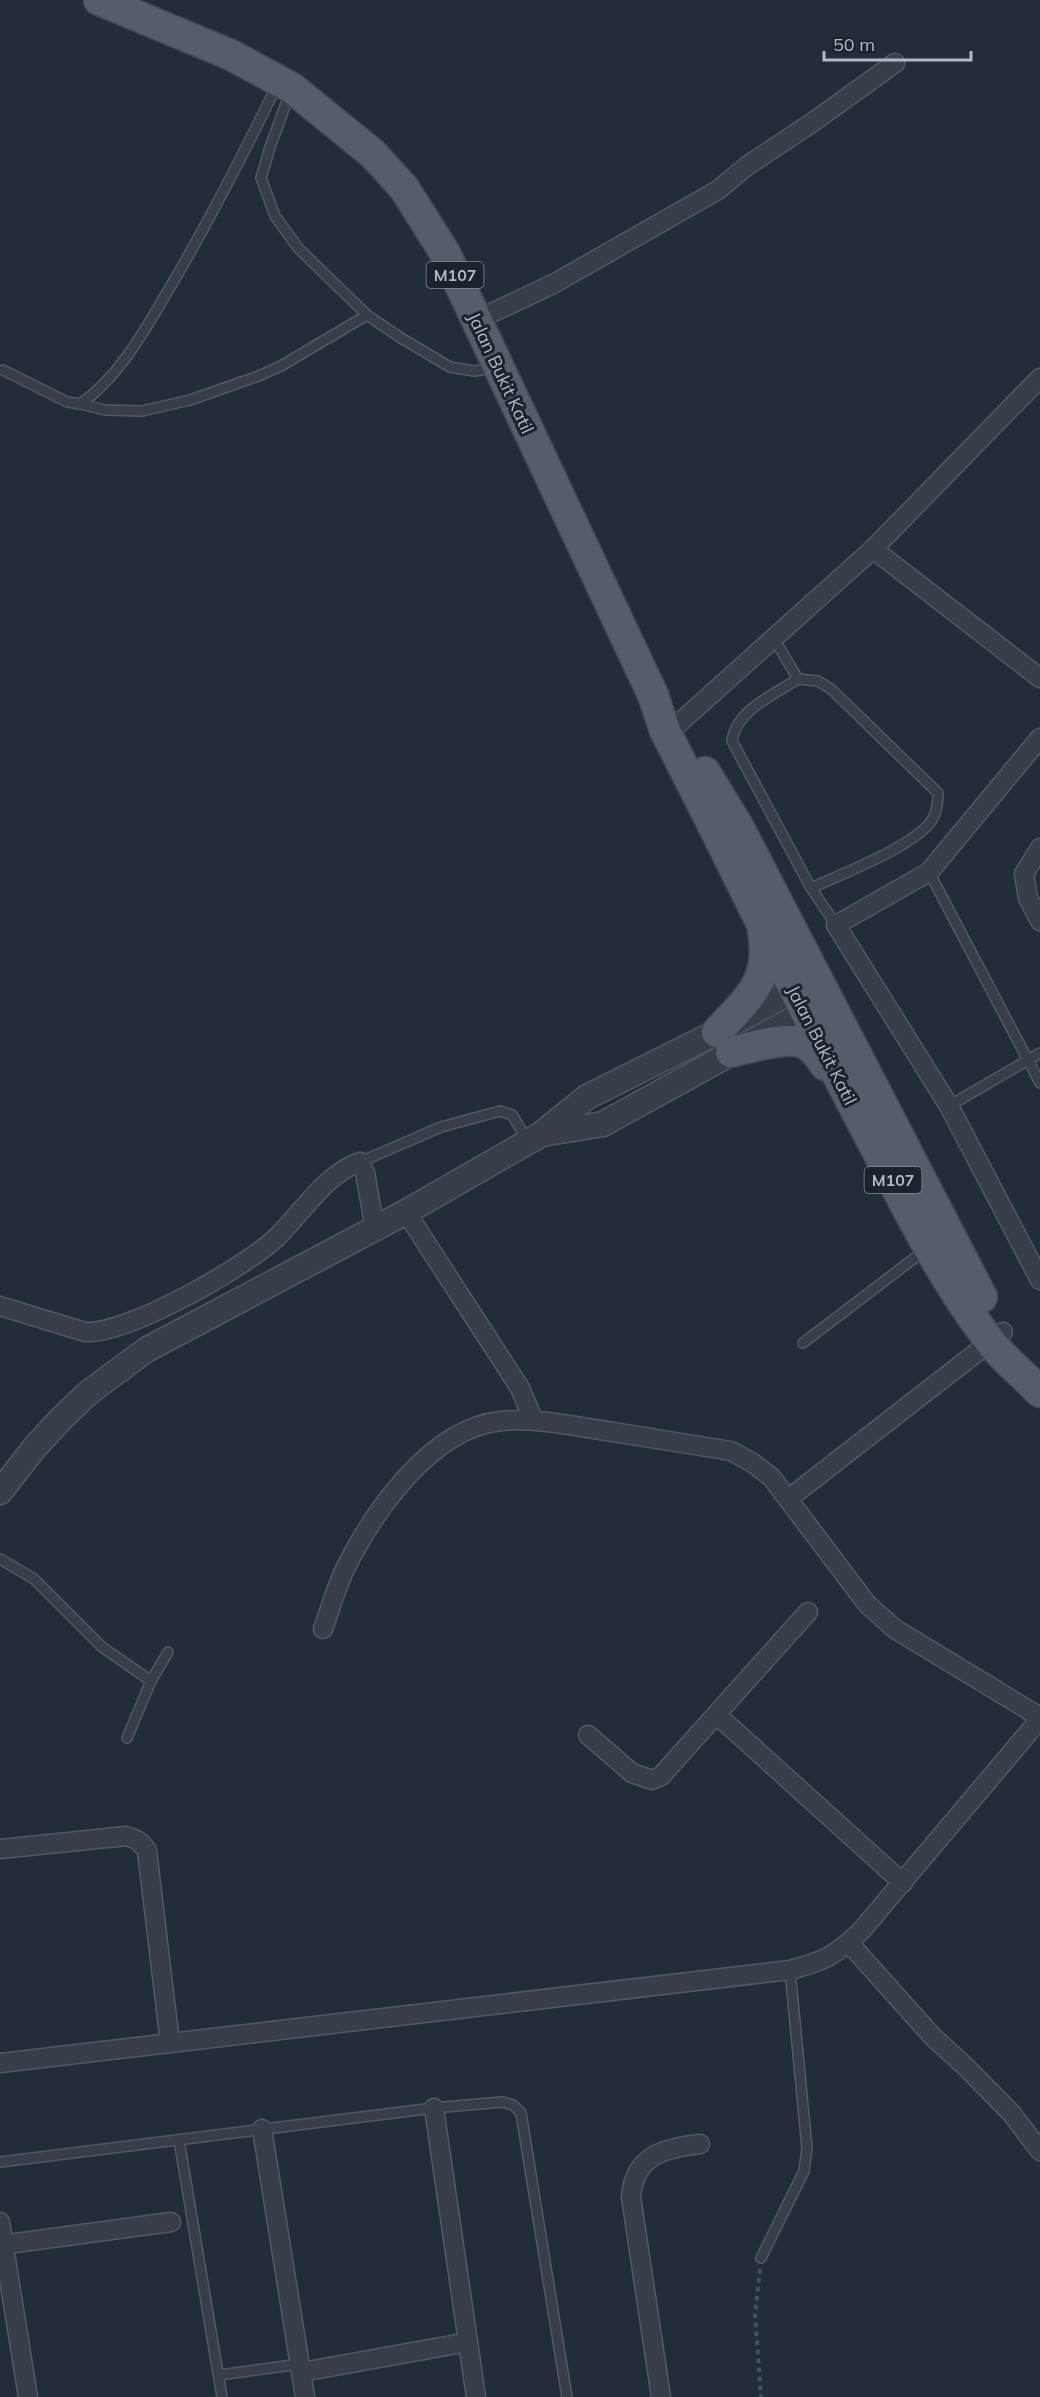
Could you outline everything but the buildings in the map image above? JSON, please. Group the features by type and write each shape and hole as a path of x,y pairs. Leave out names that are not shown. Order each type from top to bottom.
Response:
{"main road":[{"name":"Jalan Bukit Katil","path":"99,0 231,55 285,85 373,154 404,188 445,253 653,695 671,728 761,924 928,1248 1032,1384"},
{"name":"Jalan Bukit Katil","path":"671,728 738,826 973,1282 997,1337"},
{"path":"724,1042 755,989 764,967 766,951 761,924"},
{"path":"797,940 802,1000 846,1035"},
{"path":"724,1042 804,1043 820,1056 854,1107"}],"street":[{"path":"477,320 555,283 718,190 747,165 813,122 895,63"},
{"path":"671,728 873,549 1040,378"},
{"path":"873,549 1040,678"},
{"path":"1040,738 929,872 836,925 949,1106 1040,1280"},
{"path":"1040,848 1024,874 1028,898 1040,921"},
{"path":"0,1491 60,1420 88,1394 138,1356 406,1212 534,1138 587,1097 724,1042 802,1000"},
{"path":"0,1306 85,1332 118,1327 187,1296 254,1256 296,1218 336,1173 360,1162 365,1173 375,1229"},
{"path":"406,1212 519,1388 533,1419"},
{"path":"788,1499 997,1337"},
{"path":"0,2063 790,1970 822,1961 849,1943 903,1883 1040,1718 895,1629 867,1604 788,1499 762,1470 731,1451 533,1419 499,1421 464,1430 429,1456 396,1489 367,1529 344,1572 323,1629"},
{"path":"588,1735 632,1773 652,1780 661,1776 808,1612"},
{"path":"717,1715 903,1883"},
{"path":"0,1849 126,1836 143,1844 147,1851 170,2043"},
{"path":"849,1943 933,2037 1012,2114 1040,2151"},
{"path":"434,2108 476,2397"},
{"path":"262,2129 305,2397"},
{"path":"661,2397 631,2197 632,2182 641,2167 656,2154 673,2147 700,2144"},
{"path":"0,2222 28,2397"},
{"path":"2,2244 171,2222"},
{"path":"301,2368 468,2342"}],"lane":[{"path":"285,85 261,178 275,216 298,248 367,315 450,367 474,371 499,368"},
{"path":"80,404 107,382 153,317 285,85"},
{"path":"3,370 67,402 105,410 142,411 190,400 256,377 281,366 367,315"},
{"path":"773,637 798,679"},
{"path":"811,888 913,840 934,818 938,793 831,689 818,681 798,679 747,712 733,732 732,741 811,888 836,925"},
{"path":"929,872 1040,1083"},
{"path":"949,1106 1040,1053"},
{"path":"360,1162 441,1127 500,1111 512,1115 534,1138"},
{"path":"803,1343 928,1248"},
{"path":"0,1559 34,1579 102,1647 151,1681"},
{"path":"127,1738 151,1681 168,1652"},
{"path":"761,2258 804,2171 807,2148 790,1970"},
{"path":"0,2162 434,2108 502,2102 513,2105 521,2113 567,2397"},
{"path":"179,2139 222,2397"},
{"path":"219,2375 301,2368"}],"path":[{"path":"761,2258 754,2314 761,2397"}]}
